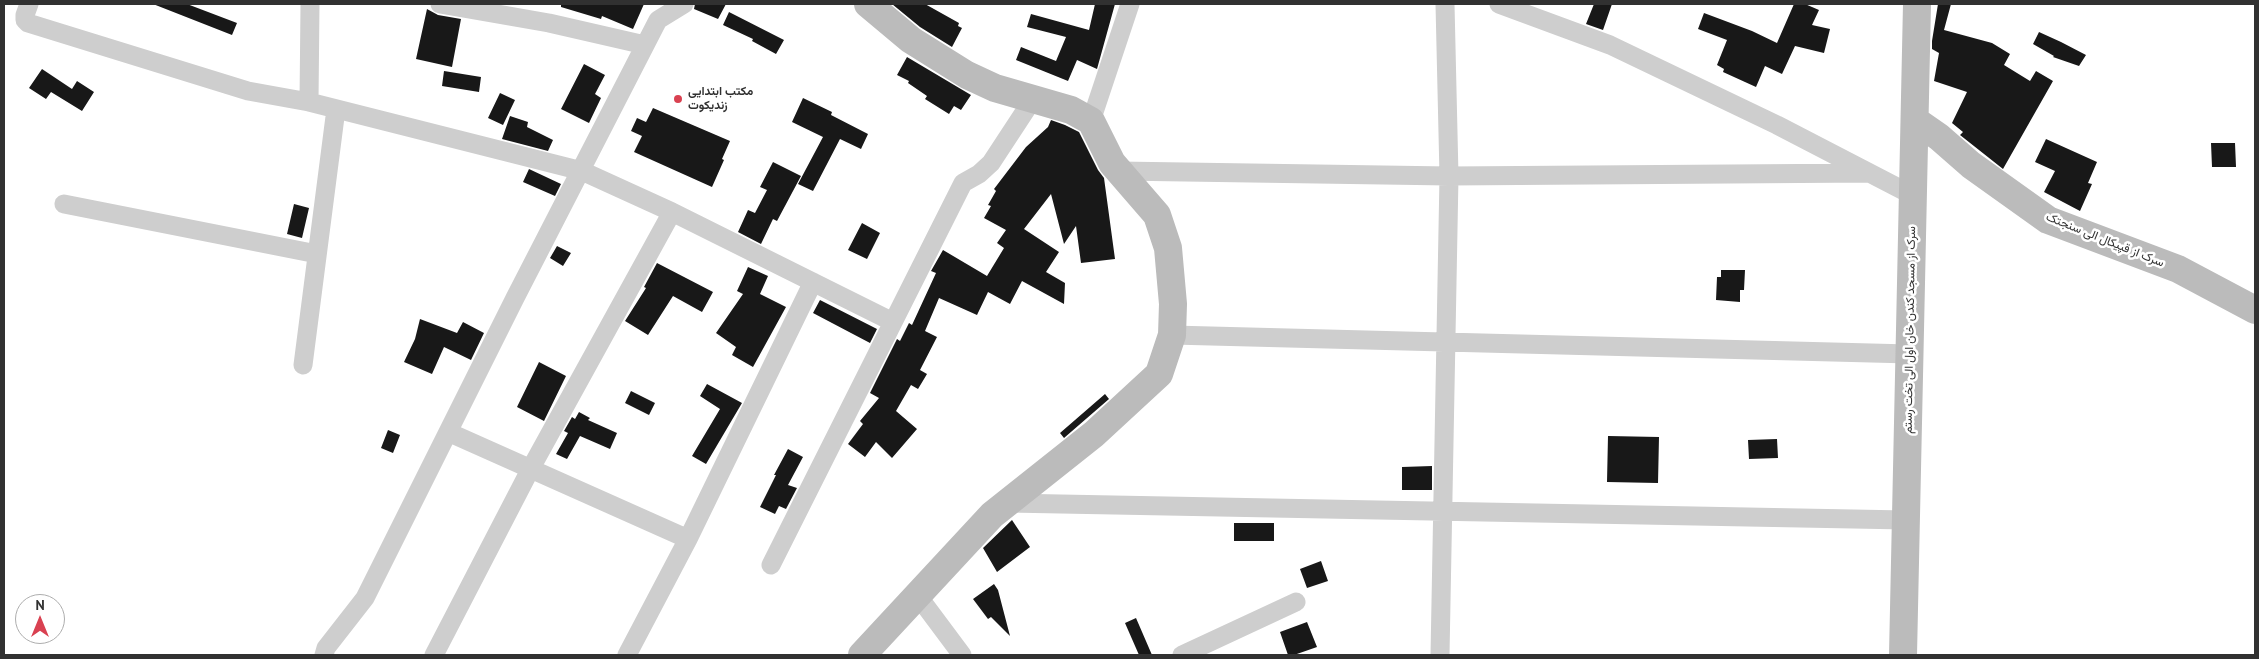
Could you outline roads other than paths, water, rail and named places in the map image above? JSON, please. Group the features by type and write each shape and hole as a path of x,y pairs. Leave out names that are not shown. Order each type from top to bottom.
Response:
{"street":[{"path":"29,4 25,16 28,24 248,91 309,102 582,171 672,212 893,322"},
{"path":"309,102 310,4"},
{"path":"440,4 549,23 646,45"},
{"path":"324,655 326,648 365,598 515,298 658,20 684,4"},
{"path":"862,655 992,515 1094,434 1159,374 1172,335 1173,304 1168,248 1157,215 1112,163 1091,121 1071,110 995,88 967,75 911,40 868,4"},
{"path":"1091,121 1130,4"},
{"path":"1440,655 1448,176 1445,4"},
{"path":"1499,4 1536,10 1610,44 1777,125 1914,196"},
{"name":"سرک از مسجد کندن خان اول الی تخت رستم","path":"1903,655 1916,121 1917,4"},
{"path":"771,565 963,183 979,174 991,163 1033,99"},
{"path":"302,364 336,109"},
{"name":"سرک از قپیکال الی سنجتک","path":"1916,121 1940,137 1970,165 2048,220 2178,269 2255,310"},
{"path":"1119,171 1448,176 1870,173"},
{"path":"64,204 317,254"},
{"path":"434,655 531,468 672,212"},
{"path":"628,655 688,539 813,282"},
{"path":"1172,335 1910,354"},
{"path":"448,432 688,539"},
{"path":"1008,502 1906,520"},
{"path":"918,596 962,655"},
{"path":"1182,655 1296,602"}],"place":[{"name":"مکتب ابتدایی زندیکوت","path":"678,99"}]}
